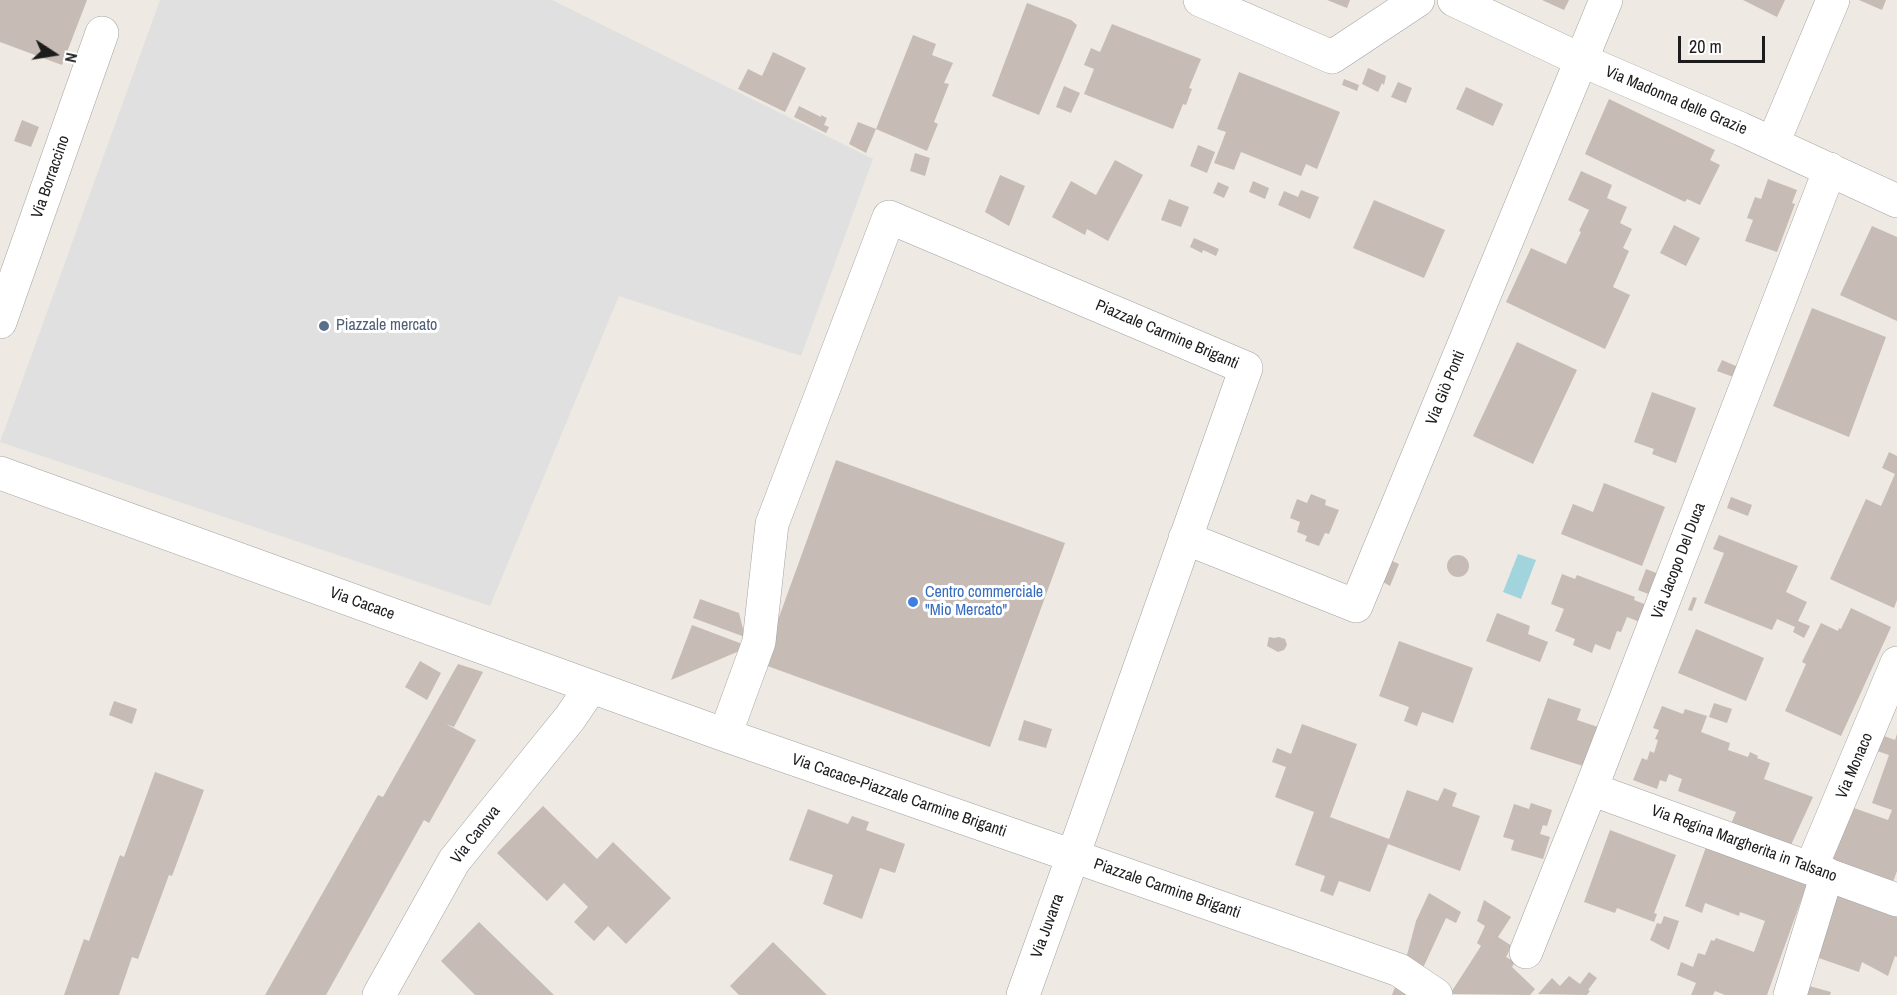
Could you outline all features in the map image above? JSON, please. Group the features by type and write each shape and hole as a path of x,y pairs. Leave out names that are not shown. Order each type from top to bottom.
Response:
{"street":[{"path":"1200,0 1332,57 1418,0"},
{"name":"Via Madonna delle Grazie","path":"1454,0 1581,60 1773,143 1897,201"},
{"name":"Via Giò Ponti","path":"1185,538 1356,606 1606,0"},
{"path":"1773,143 1833,0"},
{"name":"Via Borraccino","path":"0,322 102,33"},
{"name":"Via Jacopo Del Duca","path":"1526,952 1830,169"},
{"name":"Piazzale Carmine Briganti","path":"725,735 759,642 772,524 889,217 1246,368 1073,856 1400,970 1436,995"},
{"name":"Via Cacace","path":"0,473 725,735"},
{"name":"Via Monaco","path":"1790,995 1819,871 1897,663"},
{"name":"Via Canova","path":"379,995 454,861 570,718 591,687"},
{"name":"Via Cacace-Piazzale Carmine Briganti","path":"725,735 1073,856"},
{"name":"Via Regina Margherita in Talsano","path":"1591,789 1897,900"},
{"name":"Via Juvarra","path":"1023,995 1073,856"}],"shaded area":[{"name":"Piazzale mercato","path":"160,0 552,0 873,159 801,356 619,296 490,606 0,442"}],"water":[{"path":"1518,554 1536,560 1521,599 1503,592"}],"building":[{"path":"0,0 87,0 62,65 0,42"},
{"path":"1327,0 1350,0 1347,8"},
{"path":"1542,0 1569,0 1564,10"},
{"path":"1743,0 1785,0 1777,17"},
{"path":"1859,0 1886,0 1882,10"},
{"path":"1027,3 1071,20 1077,25 1039,115 992,96"},
{"path":"1112,24 1201,59 1189,88 1192,89 1186,105 1183,104 1173,129 1084,94 1094,69 1084,65 1091,48 1100,52"},
{"path":"913,35 936,44 932,55 953,63 944,83 949,84 934,122 938,124 927,151 876,129"},
{"path":"773,52 806,68 785,112 738,89 748,69 762,76"},
{"path":"1368,68 1386,76 1384,85 1382,83 1378,92 1362,84"},
{"path":"1239,72 1340,112 1317,169 1306,164 1301,176 1241,152 1234,170 1214,163 1226,132 1217,129"},
{"path":"1344,79 1359,85 1357,91 1342,85"},
{"path":"1398,82 1412,88 1406,103 1391,97"},
{"path":"1064,86 1080,93 1071,113 1056,107"},
{"path":"1466,87 1503,104 1493,126 1456,109"},
{"path":"1609,99 1715,150 1710,160 1720,165 1700,205 1687,199 1685,202 1585,154"},
{"path":"799,106 827,118 824,125 829,127 826,133 794,117"},
{"path":"22,120 39,127 31,147 14,141"},
{"path":"858,122 876,129 866,153 849,144"},
{"path":"1198,145 1215,152 1207,173 1190,166"},
{"path":"915,153 930,158 925,176 910,171"},
{"path":"1115,160 1143,175 1108,241 1087,229 1085,235 1052,217 1071,181 1096,195"},
{"path":"1581,171 1612,185 1607,198 1627,207 1620,223 1632,229 1623,248 1629,251 1613,287 1630,295 1605,349 1506,302 1531,248 1566,264 1589,210 1568,200"},
{"path":"1000,175 1025,186 1009,226 985,212"},
{"path":"1768,179 1797,190 1792,203 1795,204 1777,252 1745,241 1753,220 1747,218 1755,197 1761,199"},
{"path":"1253,181 1269,188 1265,199 1249,192"},
{"path":"1218,182 1229,187 1224,198 1213,193"},
{"path":"1301,190 1319,197 1310,219 1278,205 1284,191 1298,197"},
{"path":"1169,199 1189,207 1181,227 1161,220"},
{"path":"1374,200 1445,230 1424,278 1353,248"},
{"path":"1674,225 1700,238 1686,266 1660,253"},
{"path":"1872,226 1897,237 1897,321 1840,295"},
{"path":"1194,238 1219,249 1216,256 1190,247"},
{"path":"1812,308 1886,337 1849,437 1773,406"},
{"path":"1517,342 1577,370 1533,464 1473,436"},
{"path":"1722,360 1743,369 1739,379 1717,371"},
{"path":"1652,392 1696,408 1676,463 1652,454 1654,449 1634,442"},
{"path":"1889,452 1897,456 1897,600 1894,608 1830,579 1866,499 1881,506 1895,474 1882,468"},
{"path":"836,460 1065,543 990,747 762,664"},
{"path":"1604,483 1665,507 1642,566 1561,534 1573,504 1593,512"},
{"path":"1311,494 1326,500 1325,505 1339,510 1329,534 1325,533 1319,546 1305,541 1307,536 1297,532 1300,522 1290,518 1297,499 1307,503"},
{"path":"1731,497 1752,505 1748,516 1727,508"},
{"path":"1719,535 1798,566 1786,592 1807,602 1798,621 1810,626 1804,638 1793,632 1795,627 1777,619 1772,630 1704,603 1724,553 1713,549"},
{"path":"1458,555 1466,558 1469,566 1466,574 1458,577 1450,574 1447,566 1450,558"},
{"path":"1392,561 1399,564 1390,586 1383,582"},
{"path":"1646,569 1664,576 1656,597 1638,590"},
{"path":"1562,574 1575,579 1577,575 1635,597 1634,600 1652,607 1645,624 1627,617 1621,632 1617,631 1610,650 1595,644 1592,653 1573,645 1575,639 1555,631 1564,609 1551,604"},
{"path":"1693,597 1697,598 1692,611 1688,610"},
{"path":"700,599 739,613 745,637 693,618"},
{"path":"1851,608 1891,627 1841,736 1785,711 1806,664 1802,662 1821,623 1838,631"},
{"path":"1497,613 1530,626 1528,634 1548,642 1540,662 1486,641"},
{"path":"692,625 745,645 744,649 671,680"},
{"path":"1696,629 1764,658 1746,701 1678,673"},
{"path":"1269,637 1285,639 1287,645 1284,650 1278,652 1267,646"},
{"path":"1399,641 1473,668 1453,723 1422,712 1417,726 1404,721 1409,707 1379,696"},
{"path":"420,661 441,673 427,700 405,687"},
{"path":"458,664 483,672 454,727 446,724 476,740 429,823 424,820 326,995 265,995 378,795 383,797"},
{"path":"1548,698 1581,709 1577,720 1604,729 1589,768 1530,749"},
{"path":"114,701 137,709 132,724 109,715"},
{"path":"1714,703 1732,709 1727,723 1709,717"},
{"path":"1662,706 1683,714 1685,709 1707,716 1701,732 1730,743 1728,750 1748,757 1750,752 1758,756 1757,758 1770,763 1764,779 1813,797 1791,845 1731,824 1736,812 1678,791 1682,779 1669,774 1666,782 1660,780 1657,789 1633,780 1642,758 1647,760 1650,751 1654,753 1658,740 1655,739 1659,730 1653,728"},
{"path":"1024,720 1052,729 1046,748 1018,740"},
{"path":"1302,724 1357,744 1330,817 1389,839 1407,790 1438,801 1444,788 1457,793 1452,806 1480,816 1460,871 1388,844 1370,892 1339,881 1333,896 1320,891 1325,876 1295,865 1314,812 1275,797 1286,767 1272,762 1277,748 1291,754"},
{"path":"1897,734 1897,871 1893,882 1828,859 1851,807 1888,820 1892,810 1872,803 1889,755 1874,750 1881,735 1895,740"},
{"path":"155,772 204,790 172,876 169,875 138,959 132,957 119,995 64,995 84,939 89,941 120,855 124,857"},
{"path":"1531,803 1552,810 1547,826 1543,825 1540,834 1550,837 1543,859 1511,850 1514,840 1503,837 1514,804 1529,809"},
{"path":"543,806 597,859 613,842 671,898 626,944 608,926 594,941 574,922 588,907 564,883 547,901 497,853"},
{"path":"808,809 848,824 852,816 869,822 866,830 905,844 895,873 880,868 862,919 823,904 833,875 789,860"},
{"path":"1610,830 1676,855 1654,913 1657,914 1654,922 1617,908 1615,913 1584,902"},
{"path":"1706,847 1807,884 1767,995 1725,995 1715,991 1713,995 1691,995 1696,983 1677,975 1681,962 1693,967 1698,953 1705,955 1711,940 1714,941 1716,938 1754,952 1765,921 1740,912 1739,916 1705,903 1702,913 1685,906"},
{"path":"1429,893 1461,912 1456,923 1446,918 1423,968 1406,959 1416,921"},
{"path":"1836,894 1897,916 1897,957 1895,956 1888,976 1862,962 1859,972 1813,956"},
{"path":"1484,900 1511,917 1498,937 1512,946 1506,957 1515,962 1512,967 1535,989 1530,995 1450,994 1481,946 1477,943 1485,926 1477,921"},
{"path":"1664,916 1679,921 1669,950 1650,940 1657,923 1661,924"},
{"path":"479,922 554,995 475,995 441,961"},
{"path":"773,942 827,995 739,995 730,986"},
{"path":"1589,972 1597,978 1587,995 1538,994 1552,978 1560,986 1569,976 1580,984"},
{"path":"1398,979 1415,995 1392,995"},
{"path":"1798,983 1831,992 1830,995 1795,995"}],"place":[{"name":"Piazzale mercato","path":"324,326"},
{"name":"Centro commerciale \"Mio Mercato\"","path":"913,602"}]}
